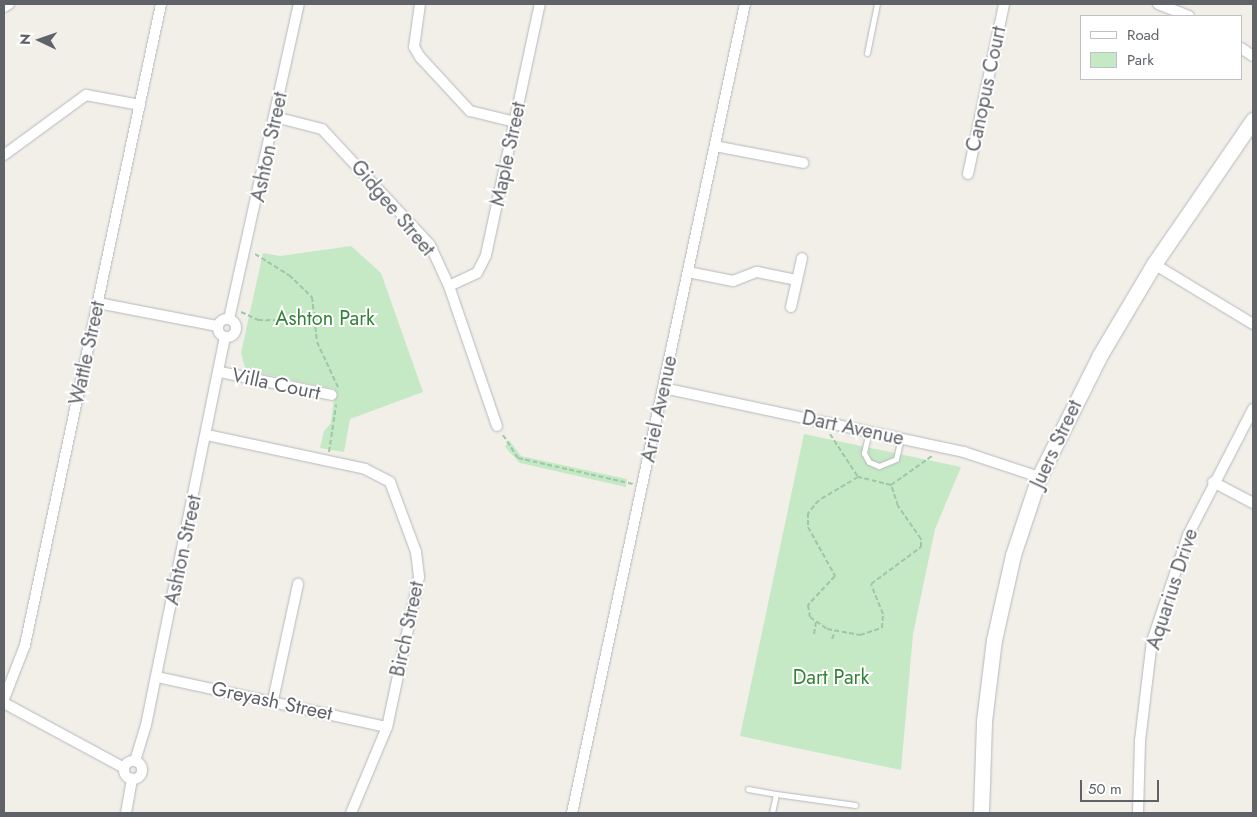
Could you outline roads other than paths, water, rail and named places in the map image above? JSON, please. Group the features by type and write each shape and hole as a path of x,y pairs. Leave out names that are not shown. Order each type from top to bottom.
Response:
{"street":[{"path":"4,7 8,4"},
{"name":"Wattle Street","path":"4,699 25,645 161,4"},
{"name":"Ashton Street","path":"132,779 142,773 135,761 156,677 220,372 225,337 236,330 229,319 231,308 247,250 299,4"},
{"path":"420,4 414,47 420,58 470,111 515,122"},
{"name":"Maple Street","path":"449,286 477,273 486,255 540,4"},
{"name":"Ariel Avenue","path":"572,813 745,4"},
{"name":"Canopus Court","path":"968,174 1004,4"},
{"path":"1158,4 1186,15"},
{"path":"1242,49 1253,56"},
{"path":"4,155 86,96 140,105"},
{"name":"Gidgee Street","path":"275,117 312,125 330,135 430,245 449,286 497,426"},
{"name":"Juers Street","path":"981,813 984,721 994,640 1013,555 1039,477 1100,355 1154,264 1253,120"},
{"path":"716,146 803,163"},
{"path":"791,307 802,258"},
{"path":"1154,264 1253,324"},
{"path":"688,272 733,281 757,272 797,280"},
{"path":"98,303 218,326 229,319"},
{"path":"218,326 225,337"},
{"name":"Villa Court","path":"220,372 332,395"},
{"name":"Dart Avenue","path":"663,388 944,448 1039,477"},
{"name":"Aquarius Drive","path":"1138,813 1141,732 1152,641 1188,535 1253,409"},
{"name":"Birch Street","path":"207,435 379,473 390,482 419,564 387,727 352,813"},
{"path":"1214,482 1253,503"},
{"path":"273,700 298,584"},
{"name":"Greyash Street","path":"156,677 273,700 387,727"},
{"path":"4,703 124,768 132,779 126,813"},
{"path":"124,768 135,761"}],"lane":[{"path":"867,53 877,4"},
{"path":"869,431 864,453 869,462 879,466 896,459 901,438"},
{"path":"748,789 855,805"},
{"path":"772,813 776,794"}],"park label":[{"name":"Ashton Park","path":"325,318"},
{"name":"Dart Park","path":"831,677"}]}
